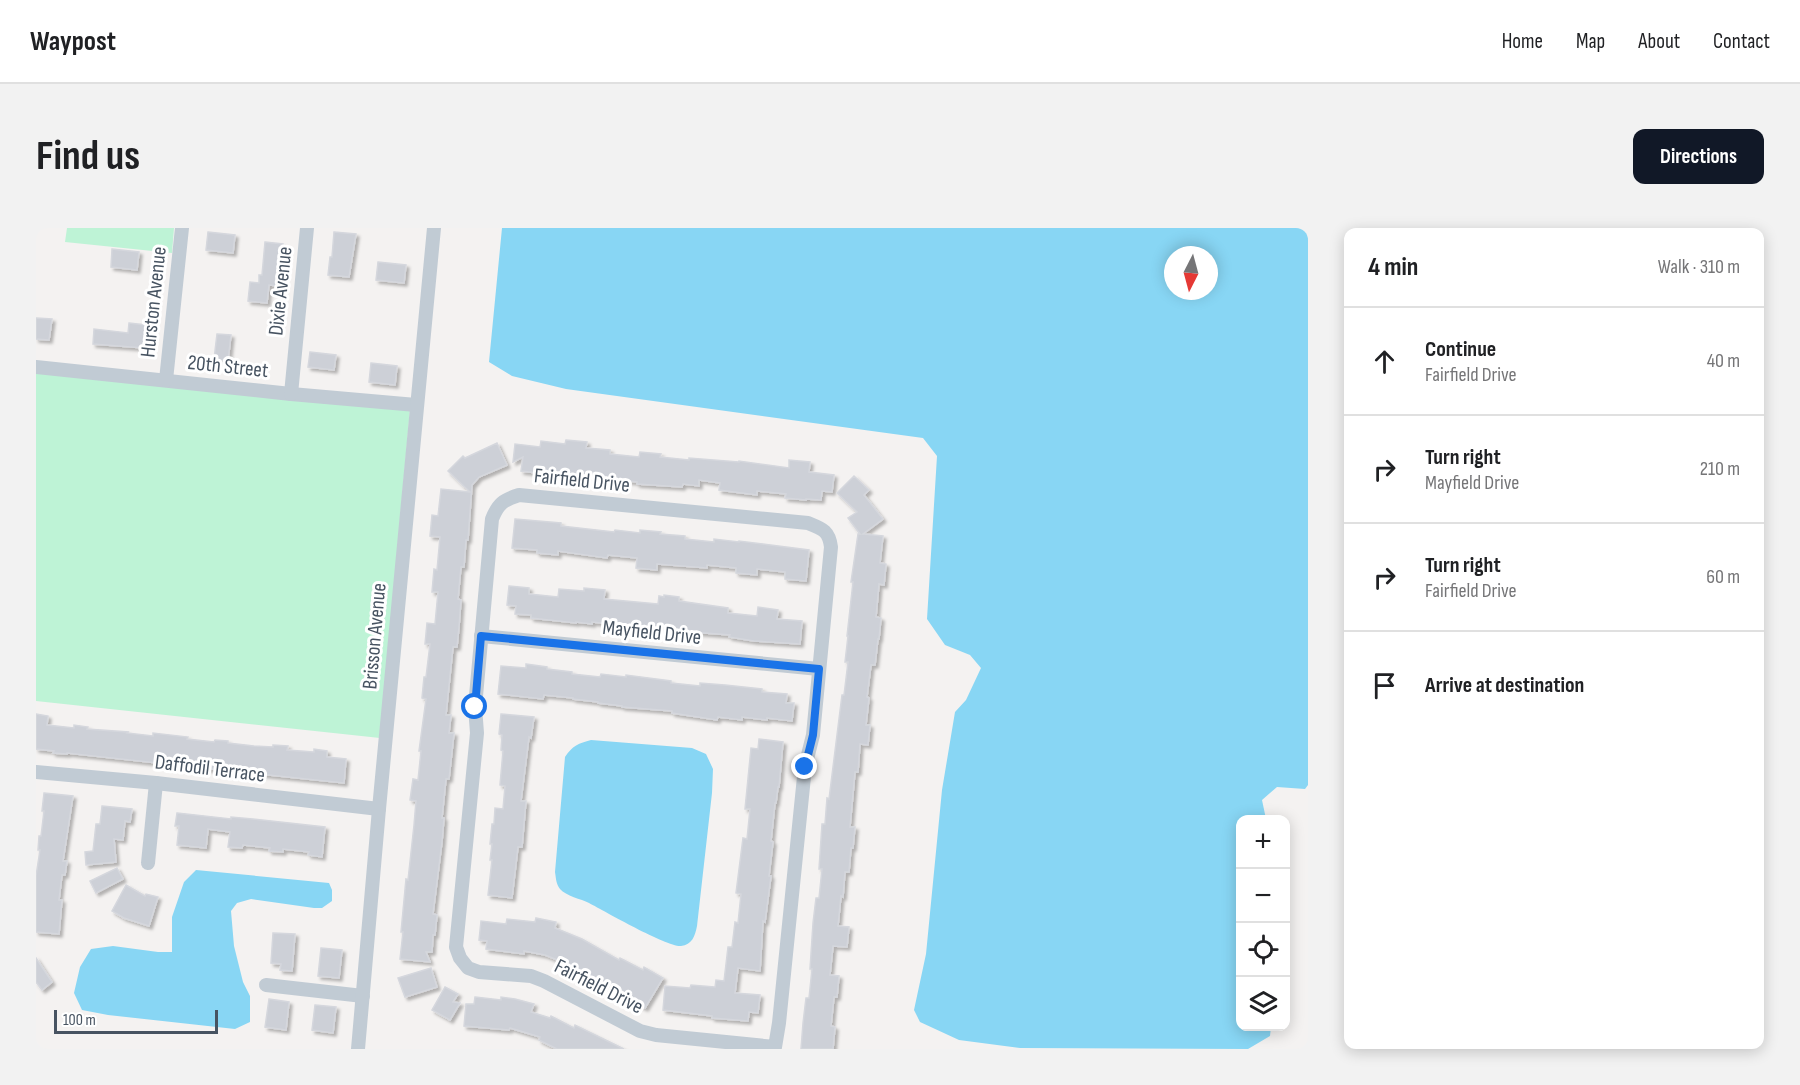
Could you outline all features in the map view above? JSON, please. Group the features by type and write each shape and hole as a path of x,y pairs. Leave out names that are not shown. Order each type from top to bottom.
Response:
{"street":[{"name":"Hurston Avenue","path":"166,380 182,228"},
{"name":"Dixie Avenue","path":"291,394 307,228"},
{"name":"Brisson Avenue","path":"358,1049 434,228"},
{"name":"20th Street","path":"36,367 416,405"},
{"name":"Fairfield Drive","path":"519,495 808,523 823,529 830,537 831,547 813,735 805,767 779,1023 774,1048 656,1035 640,1031 544,981 531,976 479,972 468,968 460,958 456,947 477,733 475,707 481,636 492,519 497,506 504,499 519,495"},
{"name":"Mayfield Drive","path":"481,636 819,669"},
{"name":"Daffodil Terrace","path":"36,772 156,783 379,809"},
{"path":"148,863 156,783"},
{"path":"266,985 363,996"}],"green space":[{"path":"67,228 174,228 172,253 65,242"},
{"path":"36,373 410,410 380,738 36,701"}],"water":[{"path":"502,228 1308,228 1308,785 1305,789 1277,787 1262,800 1265,815 1236,815 1236,1031 1271,1031 1270,1036 1248,1049 1020,1048 959,1040 920,1022 914,1010 926,954 942,790 955,712 966,700 981,668 970,655 945,645 927,619 937,456 923,438 566,389 512,376 489,362"},
{"path":"591,740 692,748 706,754 713,769 712,793 697,926 688,944 681,946 663,941 589,903 566,894 558,885 555,872 565,757 576,746"},
{"path":"196,870 329,883 332,890 332,901 322,908 251,899 237,903 231,911 234,946 243,982 250,996 250,1022 235,1029 82,1010 74,993 80,967 91,949 113,946 172,952 172,917 184,882"}],"building":[{"path":"208,232 235,235 233,253 206,250"},
{"path":"334,232 356,234 349,277 328,275"},
{"path":"265,242 283,244 278,286 269,285 267,303 248,301 250,282 259,283 259,275 262,275"},
{"path":"112,249 139,252 137,270 111,267"},
{"path":"378,262 406,265 404,283 376,280"},
{"path":"36,318 52,319 49,340 36,339"},
{"path":"129,323 146,325 144,348 93,344 94,329 128,333"},
{"path":"217,334 231,335 228,361 214,359"},
{"path":"310,352 336,355 334,370 308,367"},
{"path":"371,363 397,366 395,385 369,382"},
{"path":"566,440 587,442 586,448 610,450 610,454 639,457 640,452 661,454 660,457 739,461 789,468 789,460 810,462 809,472 834,475 832,492 822,491 821,500 806,500 785,498 786,494 757,491 757,495 719,490 720,483 699,480 699,486 683,484 682,487 637,484 637,482 583,475 583,477 537,474 521,471 523,457 513,462 515,444 540,447 541,441 565,444"},
{"path":"497,443 507,465 479,477 472,485 468,540 466,540 464,567 461,567 457,647 453,647 446,715 451,715 449,733 454,733 442,818 444,818 442,842 433,914 437,915 432,952 426,952 430,962 400,959 406,879 408,880 416,801 410,800 413,779 418,780 421,751 419,751 426,699 422,698 430,644 425,644 427,623 435,624 438,592 432,592 440,537 430,536 432,515 438,516 441,489 470,492 448,471 463,456 465,458"},
{"path":"854,476 869,490 864,495 883,519 863,534 883,536 880,563 886,564 884,585 879,584 876,617 881,618 879,639 875,665 871,665 867,697 869,698 866,725 870,725 868,745 860,744 850,827 855,827 853,848 851,848 849,872 845,872 843,897 841,896 838,926 849,927 847,947 833,946 830,975 839,976 831,1026 835,1027 833,1049 801,1049 806,998 809,998 812,969 810,969 813,923 816,898 819,898 822,869 819,869 822,824 825,824 842,695 844,695 853,582 851,582 858,534 860,534 848,518 857,512 837,493"},
{"path":"515,519 561,523 561,526 614,532 615,530 640,533 640,530 685,536 685,539 714,542 714,539 739,541 809,550 806,581 785,579 785,572 757,569 757,575 736,573 736,568 657,564 657,570 636,568 637,558 608,555 607,558 558,551 558,555 512,548"},
{"path":"509,586 529,588 529,594 558,597 559,589 605,590 604,599 658,604 659,596 664,597 664,595 679,597 679,601 728,608 728,613 757,616 758,607 778,610 777,619 802,621 800,644 754,641 729,637 730,635 676,631 675,633 592,622 592,624 576,623 531,618 531,615 515,614 516,606 507,605"},
{"path":"526,664 572,672 572,674 600,677 601,674 626,677 626,675 671,681 671,683 700,686 700,683 725,685 787,694 786,703 794,703 792,721 742,717 742,720 718,717 717,720 672,713 672,711 622,707 573,698 544,695 543,699 498,694 501,666 526,668"},
{"path":"36,714 48,716 47,725 74,728 74,725 88,727 87,729 153,736 153,733 254,746 288,746 287,750 327,751 327,757 346,759 344,783 192,767 192,765 166,762 166,764 53,753 54,751 36,749"},
{"path":"501,714 534,717 531,738 529,737 521,801 526,801 522,847 518,847 512,898 488,895 492,860 490,860 492,844 490,844 492,824 494,824 495,808 503,809 505,786 500,785 503,751 501,750 502,735 499,734"},
{"path":"759,739 783,742 771,841 773,842 769,876 771,876 765,922 763,921 760,971 738,968 735,993 760,995 758,1013 749,1012 748,1021 663,1010 665,986 715,987 716,980 724,981 728,947 732,947 735,922 738,923 741,894 736,893 743,838 747,839 750,809 745,809 751,748 758,749"},
{"path":"44,793 73,796 63,861 67,861 65,875 62,875 59,900 62,900 59,934 36,932 36,876"},
{"path":"102,806 132,809 130,822 125,821 123,840 114,839 116,862 86,865 85,852 93,851 96,824 100,824"},
{"path":"177,813 325,827 322,857 308,855 309,852 283,849 283,852 243,845 242,848 228,847 230,832 208,829 206,848 177,845 179,826 175,826"},
{"path":"117,868 123,879 96,893 90,881"},
{"path":"126,885 145,896 146,894 158,897 149,926 124,918 112,911"},
{"path":"536,918 556,922 555,928 582,939 619,960 620,958 643,970 644,967 663,978 645,1008 574,970 575,967 545,955 524,951 524,954 486,949 487,941 479,940 481,921 506,924 507,919 535,922"},
{"path":"273,933 295,934 292,971 280,970 281,964 271,963"},
{"path":"321,948 342,950 339,978 318,976"},
{"path":"36,958 52,982 42,990 36,982"},
{"path":"431,968 437,987 405,997 398,978"},
{"path":"445,987 458,994 453,1002 460,1003 450,1020 432,1010"},
{"path":"475,997 501,1000 501,997 534,1004 531,1012 550,1018 551,1016 574,1028 575,1025 624,1049 557,1049 539,1040 540,1037 510,1028 509,1030 464,1026 466,1004 474,1004"},
{"path":"269,999 289,1002 286,1030 265,1027"},
{"path":"315,1005 336,1007 333,1033 312,1030"}],"route":[{"path":"475,707 481,636 819,669 813,735 805,767"}]}
